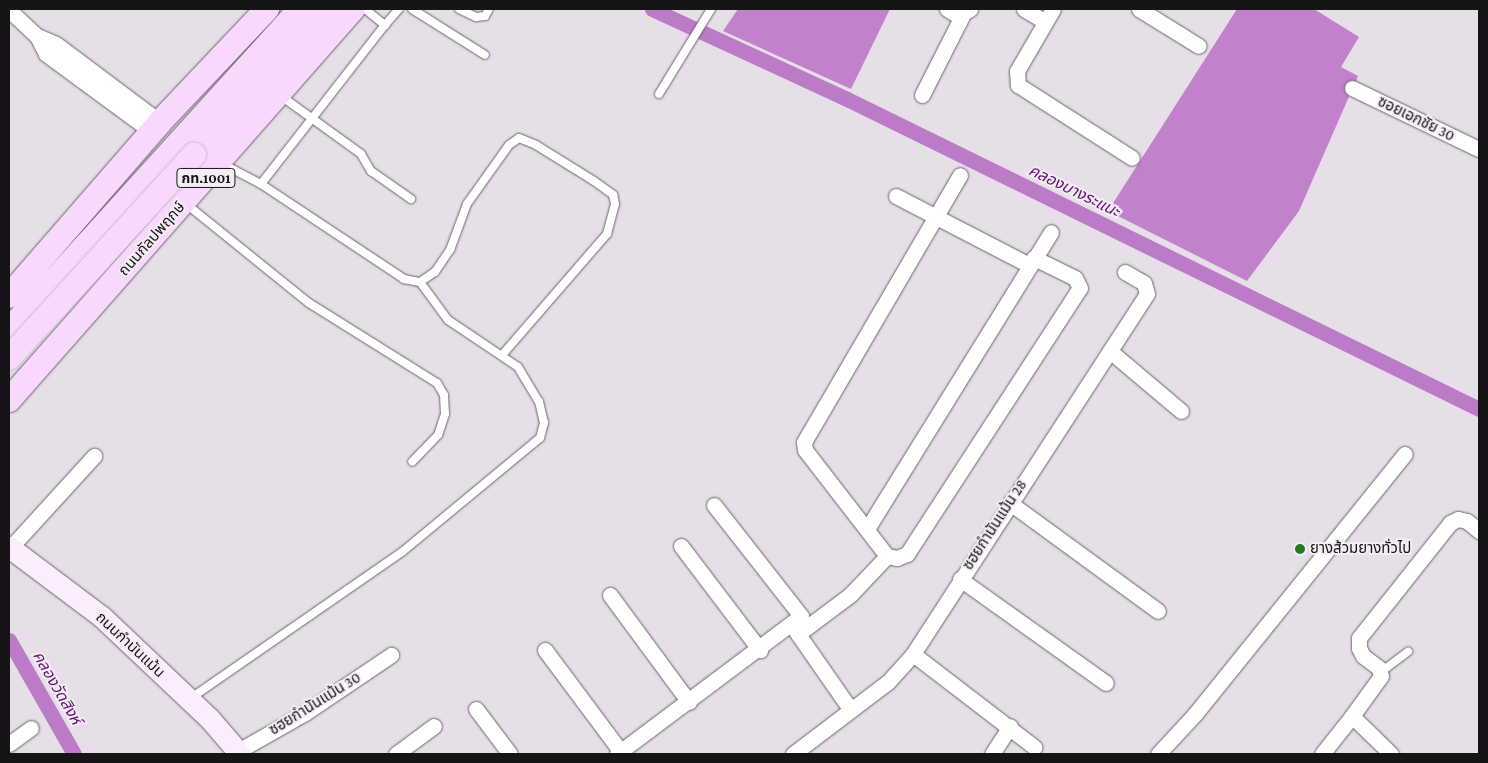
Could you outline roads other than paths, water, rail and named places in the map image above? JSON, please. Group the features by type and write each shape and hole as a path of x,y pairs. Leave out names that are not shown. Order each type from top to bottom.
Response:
{"main road":[{"path":"9,296 155,127 267,9"},
{"name":"ถนนกัลปพฤกษ์","path":"9,358 187,149 300,9"},
{"name":"ถนนกัลปพฤกษ์","path":"9,330 326,9"},
{"name":"ถนนกัลปพฤกษ์","path":"9,400 353,9"},
{"path":"9,350 16,358 25,362 36,360 58,346"}],"street":[{"path":"947,9 954,16 966,12"},
{"path":"1024,9 1044,22"},
{"path":"1053,9 1017,71 1018,85 1132,158"},
{"path":"1139,9 1199,46"},
{"path":"9,10 37,36 46,54 155,127"},
{"path":"922,95 966,12"},
{"name":"ซอยเอกชัย 30","path":"1352,88 1479,149"},
{"path":"896,196 935,219 1032,262 1075,278 1080,288 907,554 897,558 887,556 805,450 804,442 935,219 960,175"},
{"path":"867,528 1051,232"},
{"name":"ซฮยกำนันแม้น 28","path":"793,754 888,682 913,654 1010,502 1147,294 1144,283 1125,272"},
{"path":"1110,351 1181,411"},
{"path":"1158,754 1195,714 1405,454"},
{"path":"9,547 94,456"},
{"path":"1010,502 1158,611"},
{"path":"714,505 801,614 795,630"},
{"path":"1322,754 1352,716 1381,672 1363,656 1358,648 1360,638 1450,523 1458,519 1466,521 1479,531"},
{"path":"681,546 760,650"},
{"name":"ถนนกำนันแม้น","path":"9,547 100,616 189,700 239,753"},
{"path":"545,650 619,753 760,650 850,595 887,556"},
{"path":"960,580 1106,683"},
{"path":"610,595 689,702"},
{"path":"795,630 851,710"},
{"path":"913,654 1010,726 1034,747"},
{"name":"ซฮยกำนันแม้น 30","path":"239,753 305,713 390,655"},
{"path":"476,709 510,754"},
{"path":"1352,716 1391,754"},
{"path":"396,754 434,726"},
{"path":"992,754 1010,726"},
{"path":"9,744 31,728"}],"lane":[{"path":"365,9 385,25"},
{"path":"261,184 399,9"},
{"path":"412,9 485,55"},
{"path":"460,9 476,17 485,16 489,9"},
{"path":"659,94 711,9"},
{"path":"280,94 362,154 371,171 411,199"},
{"path":"420,282 436,272 450,250 467,204 508,144 518,138 536,144 613,195 613,218 606,234 503,354"},
{"path":"189,700 402,552 540,438 544,423 539,402 518,367 503,354 448,320 420,282 404,278 261,184 220,162"},
{"path":"184,202 309,303 437,383 444,395 446,414 438,435 412,462"},
{"path":"1381,672 1408,652"}],"waterway":[{"name":"คลองบางระแนะ","path":"652,9 847,99 1479,409"},
{"name":"คลองวัดสิงห์","path":"9,640 74,754"}],"place":[{"name":"ยางส้วมยางทั่วไป","path":"1300,549"}]}
